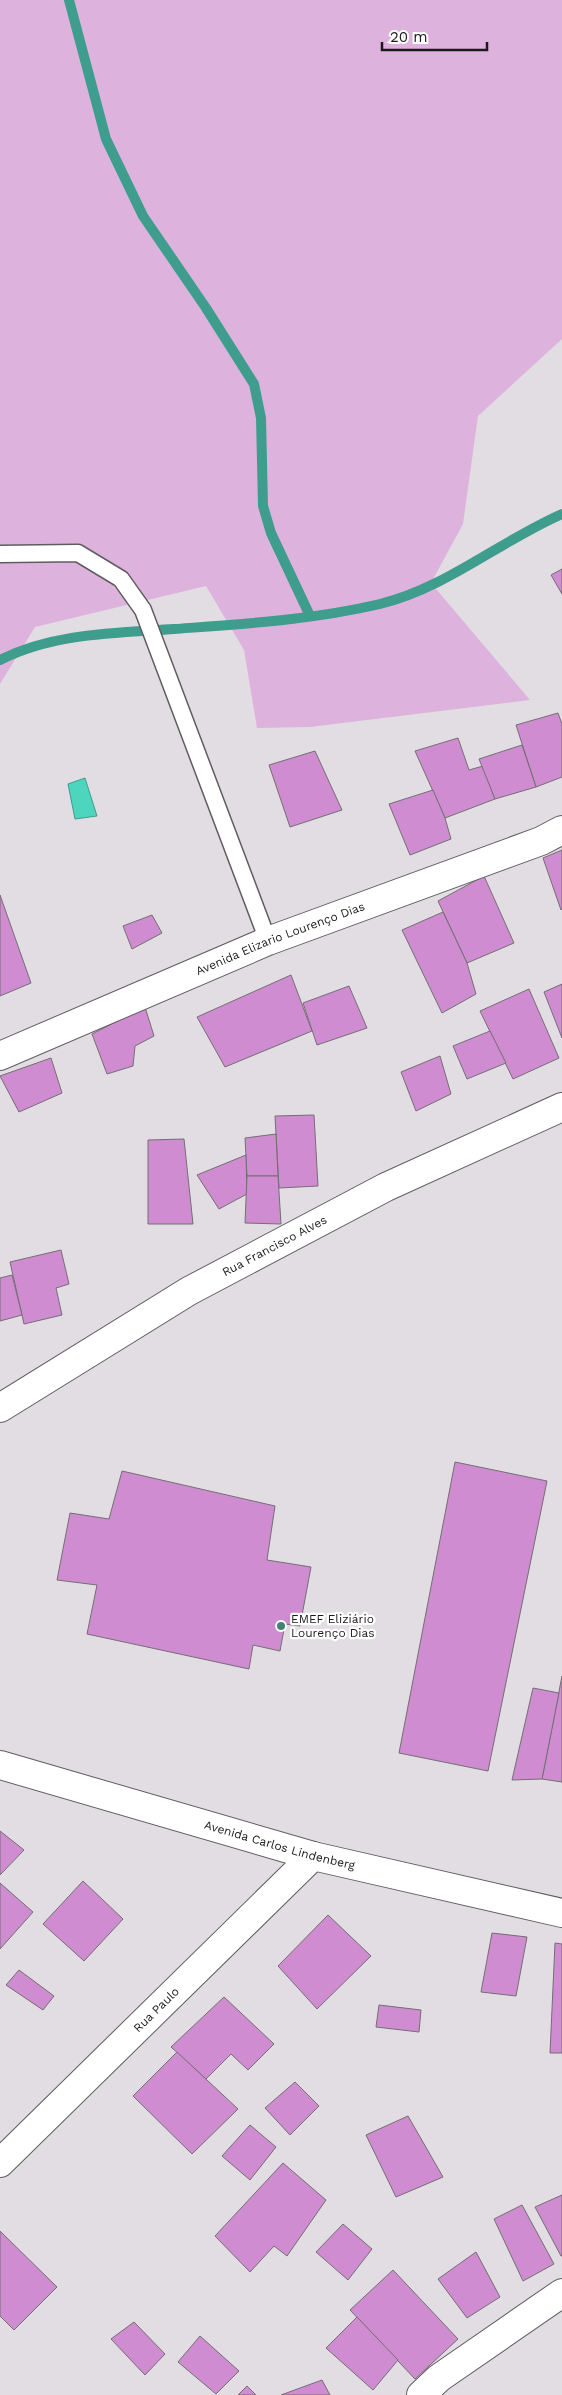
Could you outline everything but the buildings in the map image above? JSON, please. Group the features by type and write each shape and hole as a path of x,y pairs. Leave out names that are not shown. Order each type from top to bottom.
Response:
{"street":[{"name":"Avenida Elizario Lourenço Dias","path":"0,1056 268,941 541,841 562,830"},
{"name":"Rua Francisco Alves","path":"0,1408 189,1291 386,1187 562,1107"},
{"name":"Avenida Carlos Lindenberg","path":"0,1765 313,1856 562,1913"},
{"name":"Rua Paulo","path":"0,2163 313,1856"},
{"path":"421,2395 439,2378 562,2293"}],"lane":[{"path":"0,554 78,553 121,579 142,610 268,941"}],"shaded area":[{"path":"0,0 562,0 562,339 478,416 463,524 431,583 530,700 310,727 257,728 244,650 206,586 35,627 0,684"},
{"path":"85,778 97,816 75,819 68,784"}],"waterway":[{"path":"69,0 106,139 143,216 206,308 254,384 261,418 263,506 271,533 310,616"},
{"path":"0,660 20,651 63,639 107,633 277,621 329,614 380,604 428,587 562,514"}],"place":[{"name":"EMEF Eliziário Lourenço Dias","path":"281,1626"}]}
